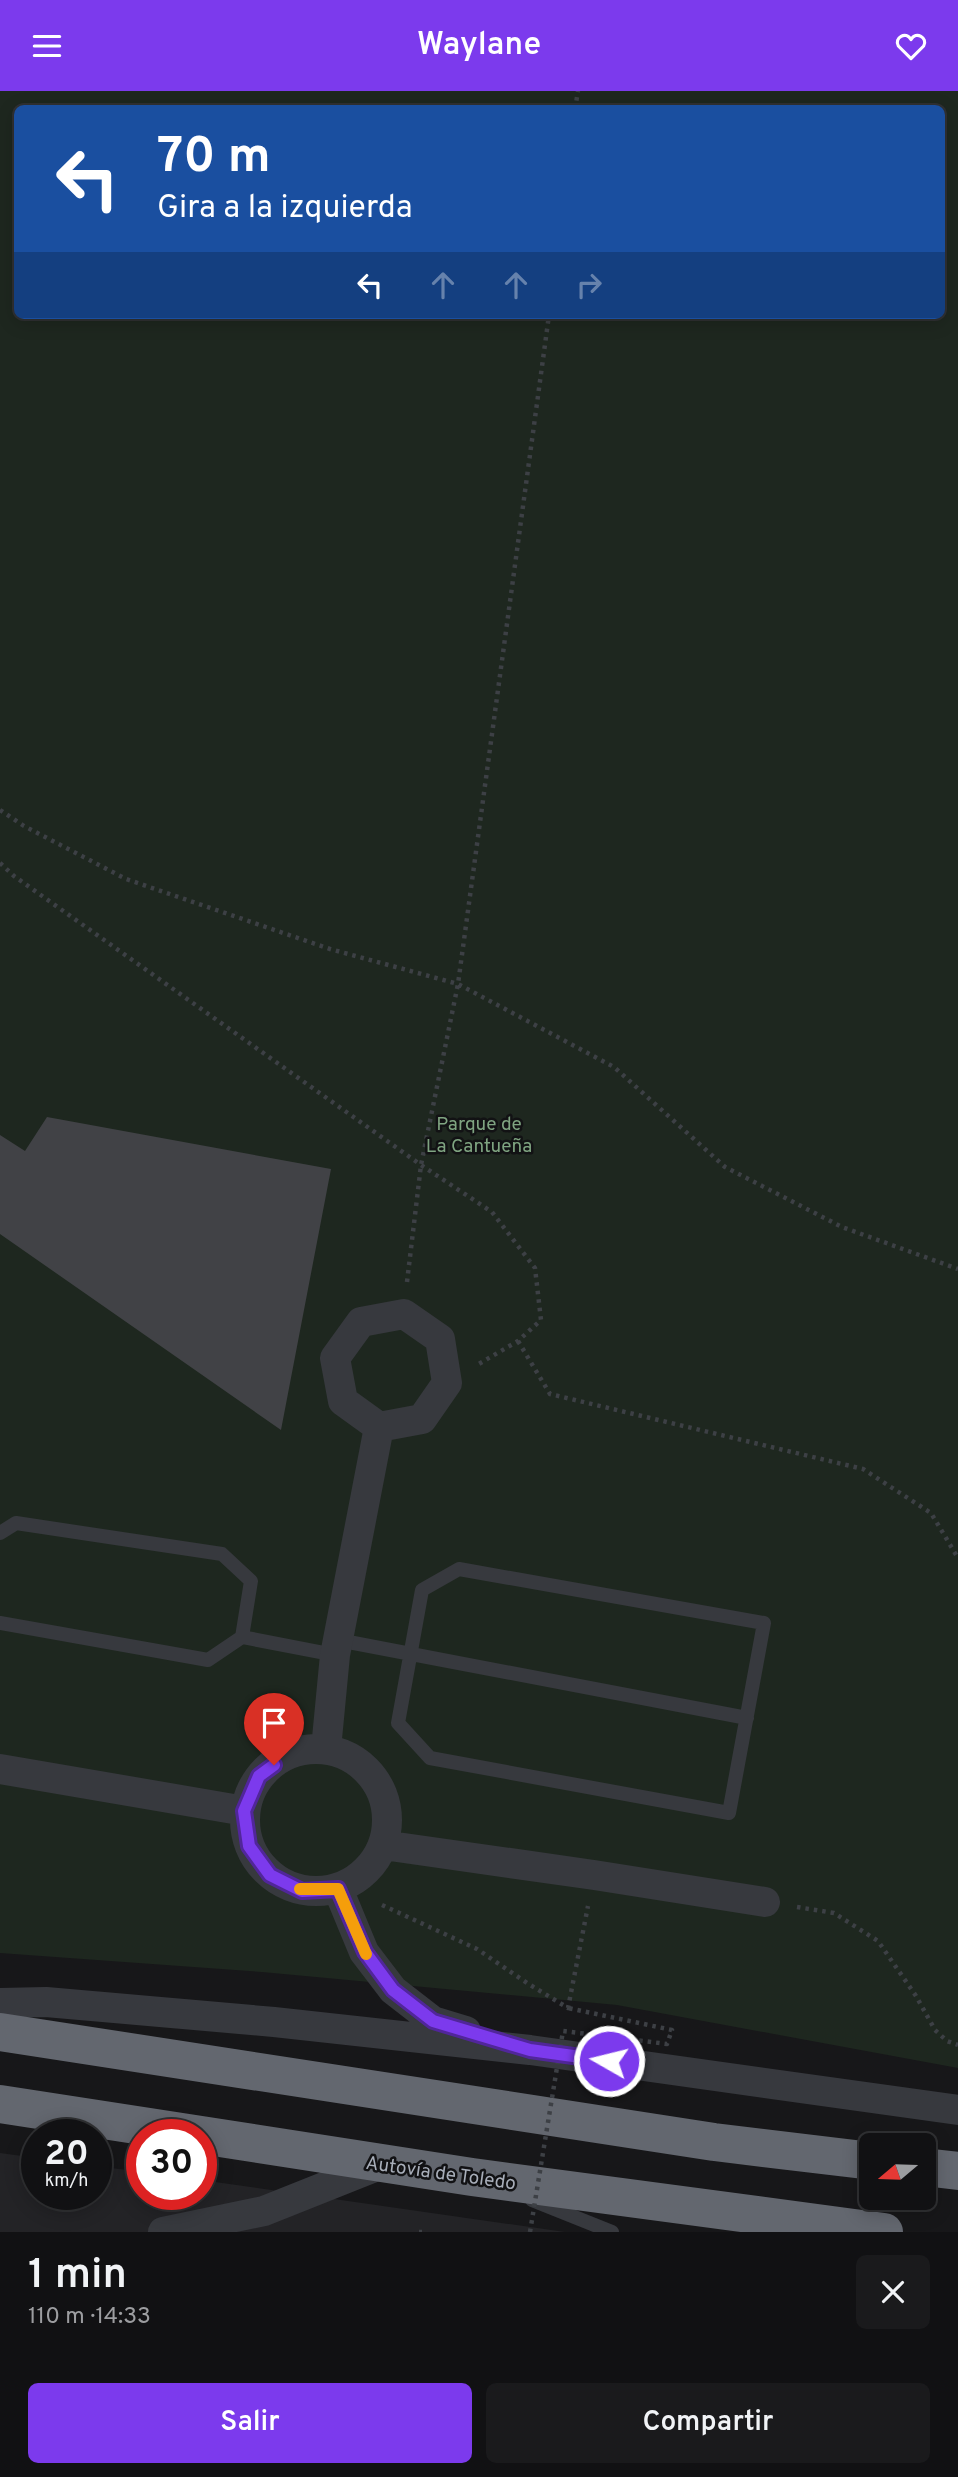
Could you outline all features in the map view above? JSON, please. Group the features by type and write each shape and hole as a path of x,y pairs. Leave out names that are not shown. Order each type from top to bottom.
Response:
{"highway":[{"path":"0,2032 714,2142 859,2159"},
{"name":"Autovía de Toledo","path":"0,2104 263,2143 382,2164 884,2232"},
{"path":"936,2168 958,2171"}],"street":[{"path":"404,1314 440,1339 447,1383 422,1419 379,1427 343,1401 335,1358 360,1322 404,1314"},
{"path":"326,1749 336,1648 379,1427"},
{"path":"326,1749 351,1757 370,1773 383,1795 388,1820 383,1845 346,1885 302,1891 270,1875 249,1846 244,1811 259,1776 289,1753 326,1749"},
{"path":"0,1769 244,1811"},
{"path":"383,1845 765,1902"},
{"path":"346,1885 365,1952 393,1990 433,2021 530,2050"},
{"path":"0,2003 47,2002 153,2011 530,2050 958,2109"},
{"path":"163,2232 263,2222 382,2164"}],"lane":[{"path":"0,1534 16,1523 222,1554 251,1581 242,1637"},
{"path":"459,1569 764,1623 747,1718 729,1812 430,1758 398,1723 422,1590 459,1569"},
{"path":"0,1623 208,1660 242,1637 411,1654 747,1718"},
{"path":"472,2177 612,2232"}],"path":[{"path":"404,1314 421,1165 458,984 548,319"},
{"path":"0,810 24,826 126,879 330,949 458,984 614,1067 725,1167 842,1227 958,1269"},
{"path":"0,863 14,876 421,1165 492,1212 534,1268 541,1320 518,1341 447,1383"},
{"path":"518,1341 550,1394 863,1469 930,1513 958,1558"},
{"path":"568,2008 594,1875"},
{"path":"346,1885 384,1907 477,1949 568,2008 672,2030 667,2043 563,2031 530,2232"},
{"path":"765,1902 834,1913 878,1941 916,1996 935,2031 947,2041 958,2045"}],"shaded area":[{"path":"0,2153 21,2156 21,2210 112,2210 112,2168 126,2170 126,2210 217,2210 217,2182 565,2232 0,2232"}],"green space":[{"name":"Parque de La Cantueña","path":"0,91 958,91 958,2068 617,2005 262,1972 0,1953"}],"building":[{"path":"47,1117 331,1169 281,1430 0,1234 0,1135 25,1151"}],"slow traffic":[{"path":"300,1889 338,1889 366,1954"}],"route":[{"path":"274,1765 259,1776 244,1811 249,1846 270,1875 302,1891 338,1889 365,1952 393,1990 433,2021 530,2050 609,2061"}]}
